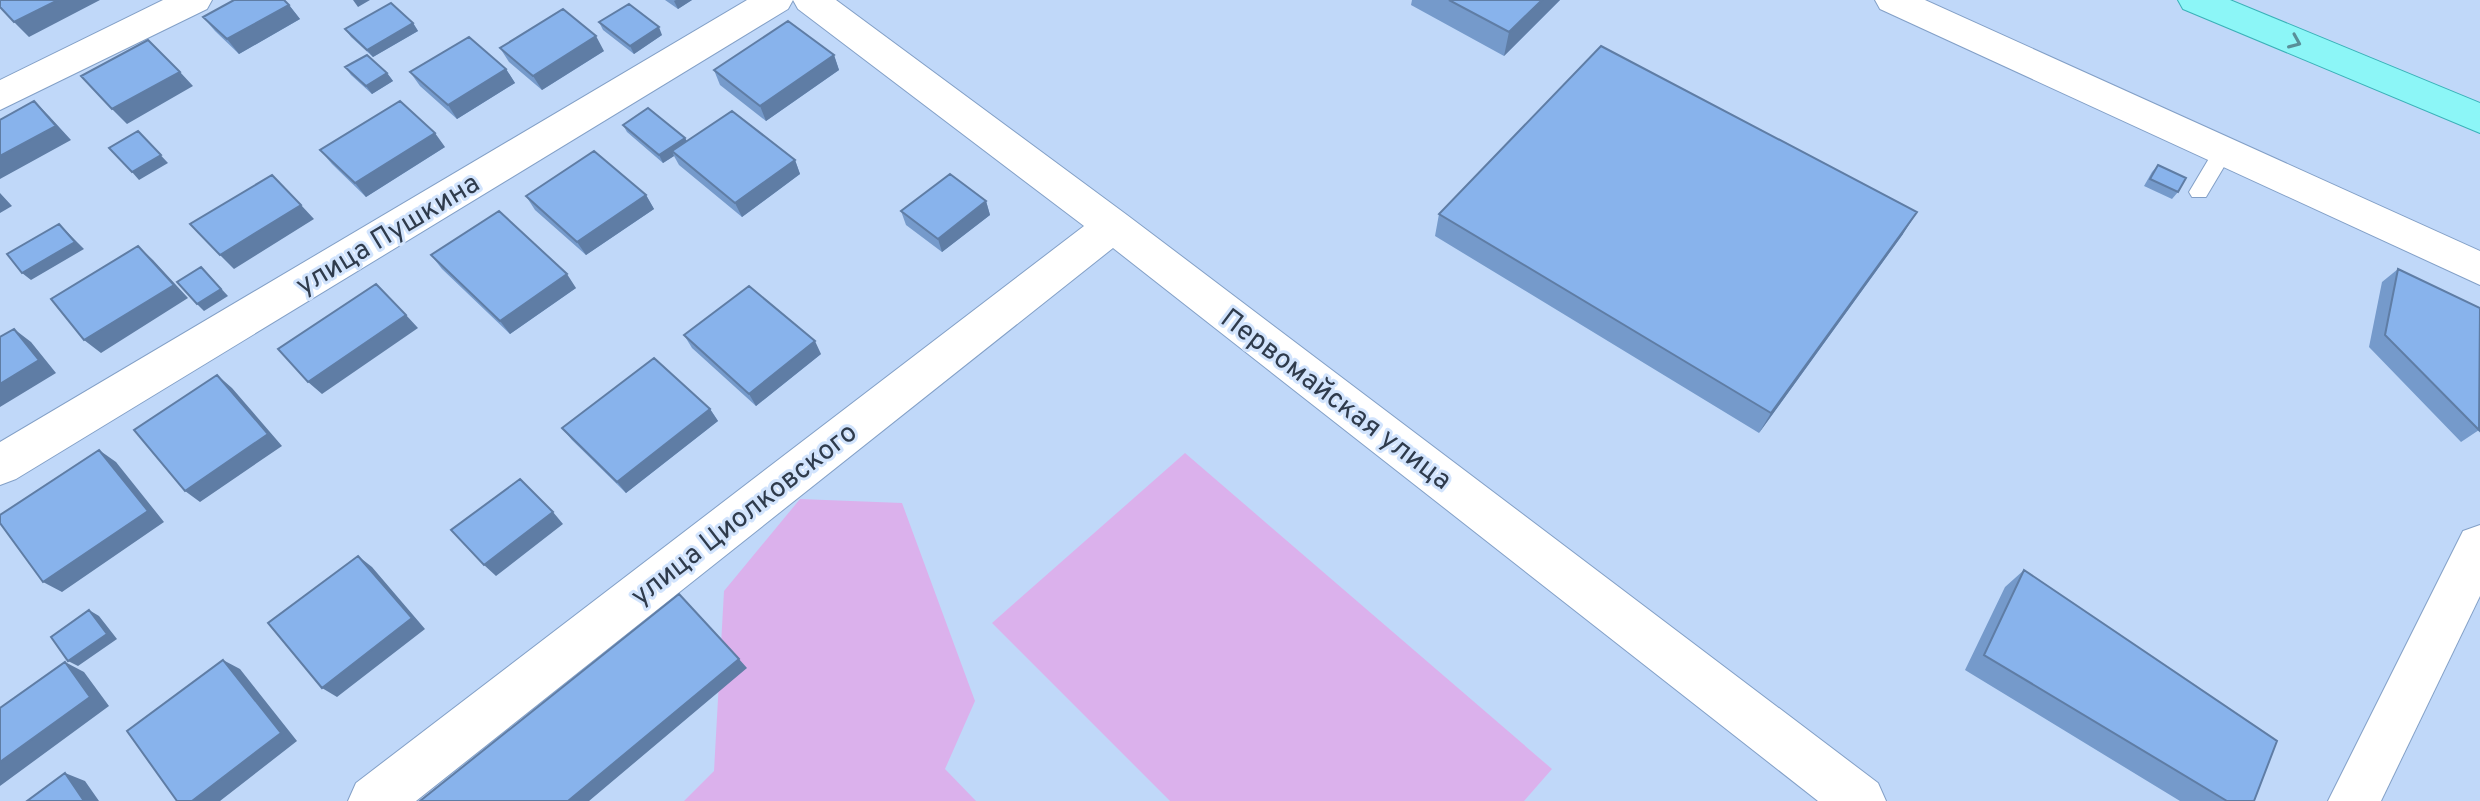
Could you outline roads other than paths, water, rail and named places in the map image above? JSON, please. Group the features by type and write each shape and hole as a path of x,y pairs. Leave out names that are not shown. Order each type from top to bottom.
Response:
{"main road":[{"path":"2196,0 2480,119"},
{"path":"2271,0 2480,88"}],"street":[{"path":"0,96 194,0"},
{"name":"улица Пушкина","path":"0,465 775,0"},
{"name":"Первомайская улица","path":"811,0 1113,226 1860,801"},
{"path":"1893,0 2480,269"},
{"name":"улица Циолковского","path":"374,801 1113,226"},
{"path":"2354,801 2480,546"}],"lane":[{"path":"2199,192 2224,150"}]}
